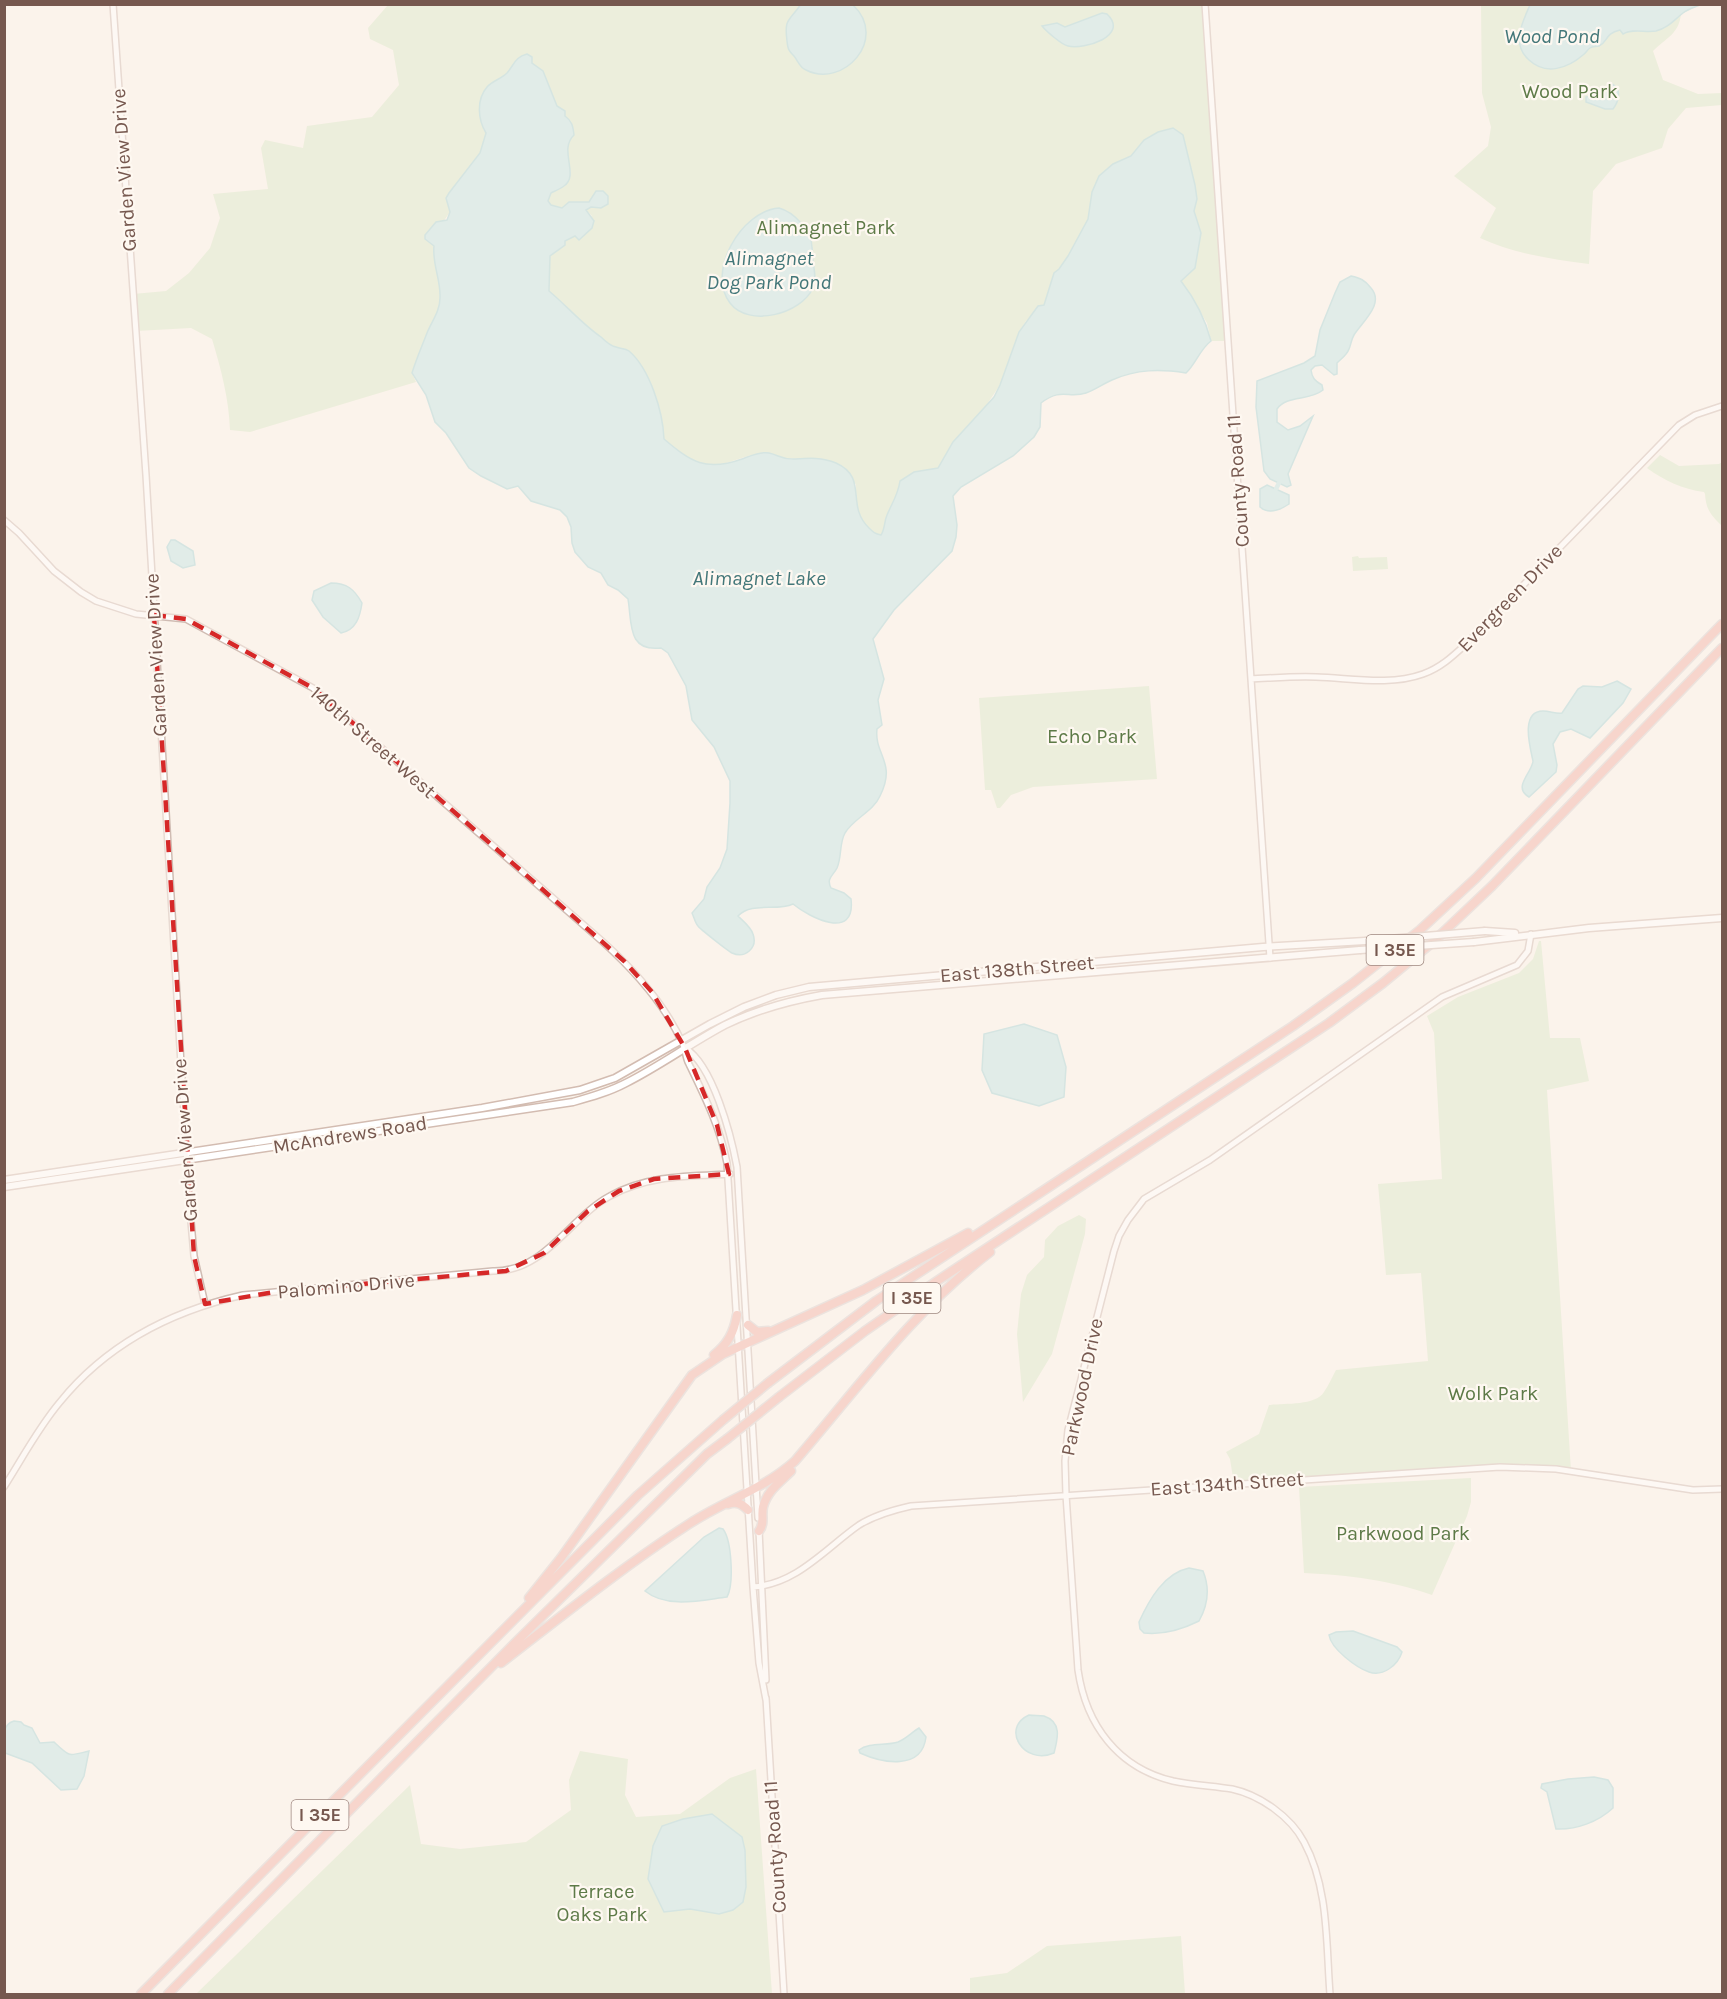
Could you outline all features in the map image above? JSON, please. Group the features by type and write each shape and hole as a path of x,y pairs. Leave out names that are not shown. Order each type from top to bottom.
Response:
{"highway":[{"name":"I 35E","path":"141,1995 638,1496 723,1420 876,1301 1293,1026 1353,983 1420,930 1476,878 1722,624"},
{"name":"I 35E","path":"168,1995 477,1682 707,1454 865,1331 1050,1206 1329,1023 1383,983 1492,886 1722,648"},
{"path":"477,1682 584,1599 701,1516 767,1482 795,1461 919,1315 981,1259 1050,1206"},
{"path":"693,1375 723,1354 863,1290 1013,1209"},
{"path":"498,1635 561,1558 699,1366 727,1342 737,1315"},
{"path":"747,1325 757,1332 762,1332 791,1323"},
{"path":"759,1531 762,1526 765,1501 772,1490 795,1467 795,1461"},
{"path":"701,1516 735,1502 741,1503 748,1510"}],"main road":[{"path":"1531,934 1722,918"},
{"name":"East 138th Street","path":"680,1040 744,1007 776,995 808,987 1269,946 1365,942 1485,931 1531,934"},
{"name":"East 138th Street","path":"685,1048 757,1011 822,995 1474,942 1531,934"},
{"name":"McAndrews Road","path":"4,1180 560,1095 589,1088 615,1078 680,1040"},
{"name":"McAndrews Road","path":"4,1187 573,1102 596,1096 625,1084 685,1048"}],"street":[{"name":"Garden View Drive","path":"113,4 154,615 186,1151 194,1256 205,1304"},
{"name":"County Road 11","path":"1205,4 1270,958"},
{"name":"Evergreen Drive","path":"1251,679 1306,677 1390,680 1425,674 1441,665 1465,645 1679,425 1704,411 1722,406"},
{"name":"140th Street West","path":"4,520 19,532 54,571 81,592 116,608 136,614 186,619 313,688 624,961 652,992 685,1048"},
{"name":"Parkwood Drive","path":"1330,1995 1321,1886 1304,1841 1289,1823 1271,1807 1235,1790 1173,1781 1148,1772 1125,1758 1110,1745 1097,1728 1088,1710 1078,1670 1066,1495 1065,1461 1068,1430 1114,1251 1128,1220 1144,1199 1210,1160 1442,997 1516,965 1528,951 1531,934"},
{"path":"685,1048 696,1056 722,1109 729,1129 738,1173 757,1487 766,1700"},
{"path":"685,1048 687,1062 717,1125 725,1150 729,1174 753,1587 759,1663 766,1700"},
{"name":"Palomino Drive","path":"4,1487 59,1403 95,1365 135,1336 165,1320 205,1304 243,1295 506,1271 544,1253 588,1211 619,1191 654,1179 738,1173"},
{"name":"East 134th Street","path":"753,1587 762,1587 805,1568 860,1525 889,1510 911,1506 1530,1466 1556,1468 1693,1490 1722,1489"},
{"name":"County Road 11","path":"766,1700 784,1995"}],"highlighted area":[{"path":"154,615 186,619 313,688 624,961 652,992 685,1048 717,1125 729,1174 654,1179 619,1191 588,1211 544,1253 506,1271 274,1292 205,1304 194,1256"}],"green space":[{"name":"Alimagnet Park","path":"388,5 1205,5 1229,341 1211,341 1207,323 1181,281 1195,268 1201,233 1194,211 1197,199 1195,185 1183,135 1144,140 1131,156 1113,164 1106,170 1092,192 1088,219 1068,256 1054,273 1044,305 1026,321 1019,332 1000,385 983,410 953,442 938,468 914,472 900,481 881,535 867,528 863,522 858,507 856,484 795,459 751,455 720,465 708,466 696,462 664,439 661,416 654,392 637,359 627,350 606,342 549,291 550,256 565,245 565,241 575,236 592,216 586,210 591,207 596,191 589,202 569,202 562,208 551,205 548,201 550,193 565,186 571,174 567,153 569,139 565,116 557,107 543,71 532,63 513,66 504,76 492,83 483,129 486,133 480,153 446,198 450,212 429,242 434,246 441,295 436,314 412,373 416,382 250,432 230,430 224,384 212,339 191,328 136,331 133,294 166,291 189,273 210,248 220,218 213,194 268,189 261,148 265,140 303,148 307,126 372,117 399,85 393,50 370,39 368,28"},
{"name":"Wood Park","path":"1481,5 1700,5 1681,14 1675,31 1653,51 1663,80 1698,94 1722,93 1722,105 1686,108 1668,129 1662,148 1616,164 1593,191 1589,264 1520,252 1480,238 1496,208 1454,176 1488,146 1491,127 1482,93"},
{"path":"1660,455 1679,466 1722,462 1722,526 1710,512 1704,492 1674,484 1647,468"},
{"path":"1358,556 1359,558 1387,557 1388,569 1353,571 1352,557"},
{"name":"Echo Park","path":"1149,686 1157,779 1033,787 1011,795 1000,808 997,808 991,790 985,790 979,698"},
{"name":"Wolk Park","path":"1539,941 1541,941 1550,1038 1580,1038 1589,1081 1547,1090 1571,1471 1530,1466 1234,1484 1230,1459 1226,1452 1259,1434 1269,1405 1314,1400 1324,1392 1336,1370 1428,1361 1421,1273 1386,1275 1378,1184 1442,1179 1434,1033 1427,1016 1458,997 1519,973 1533,959"},
{"path":"1079,1215 1086,1219 1085,1234 1052,1354 1023,1402 1017,1334 1021,1294 1027,1275 1044,1257 1045,1240 1058,1226"},
{"name":"Parkwood Park","path":"1471,1478 1471,1502 1467,1516 1432,1595 1369,1579 1304,1573 1299,1487"},
{"name":"Terrace Oaks Park","path":"580,1751 628,1759 625,1795 636,1817 680,1814 730,1778 756,1769 772,1994 196,1994 410,1785 421,1844 460,1849 526,1842 571,1810 569,1780"},
{"path":"1181,1936 1185,1994 970,1994 970,1978 1007,1973 1047,1946"}],"water":[{"path":"801,4 853,5 863,18 866,32 864,46 847,67 834,73 820,74 801,66 788,48 786,34 787,24"},
{"name":"Wood Pond","path":"1530,4 1700,5 1687,10 1660,30 1631,31 1623,34 1620,30 1615,32 1602,44 1590,48 1571,64 1550,69 1536,65 1529,60 1520,47 1520,33"},
{"path":"1102,13 1107,14 1113,22 1113,29 1102,40 1084,46 1065,45 1042,26 1057,23 1065,27"},
{"name":"Alimagnet Lake","path":"527,54 532,57 532,63 543,71 557,106 565,111 565,116 571,122 574,132 568,148 570,176 562,187 551,193 548,201 551,205 562,208 569,202 589,202 596,191 603,191 608,196 608,204 601,208 591,207 586,210 594,221 592,228 579,240 575,236 565,241 565,245 550,256 549,291 606,342 627,350 636,359 654,392 661,416 664,439 683,454 700,463 718,465 766,453 787,459 816,458 836,463 852,476 858,510 862,519 873,532 881,535 900,481 914,472 938,468 953,442 994,397 1019,332 1038,306 1044,305 1054,273 1068,256 1088,219 1092,192 1099,176 1113,164 1131,156 1144,140 1158,132 1173,128 1183,135 1195,185 1197,199 1194,211 1201,233 1195,268 1181,281 1199,309 1211,341 1186,373 1140,372 1121,376 1086,393 1060,394 1048,398 1041,403 1040,427 1034,437 1013,456 961,487 953,496 957,525 952,551 894,610 873,639 884,679 878,700 882,725 877,729 877,738 886,767 886,775 885,784 877,802 845,833 839,864 830,879 831,888 844,893 851,899 851,912 839,923 830,923 810,915 793,904 750,909 738,916 751,929 754,944 749,951 741,955 732,953 697,925 692,913 704,899 707,887 720,868 727,849 730,781 714,747 692,720 686,686 668,653 661,648 650,648 637,641 631,626 628,599 608,585 601,573 588,567 575,552 571,527 567,517 560,510 531,501 518,486 507,489 469,468 446,433 435,422 426,395 412,373 440,303 434,246 425,239 425,235 436,222 447,220 450,212 446,198 480,153 486,133 479,110 483,92 507,73 517,59"},
{"path":"1612,84 1618,92 1617,102 1613,109 1605,109 1586,102 1586,97 1601,93"},
{"name":"Alimagnet Dog Park Pond","path":"779,208 796,218 809,235 815,275 814,285 807,297 786,311 774,315 749,315 739,311 730,303 724,290 722,276 725,260 740,231 765,212"},
{"path":"1351,276 1367,283 1375,294 1371,313 1354,335 1348,351 1337,363 1337,374 1334,375 1322,365 1315,366 1311,370 1323,390 1312,396 1286,402 1277,409 1277,422 1288,430 1300,426 1313,416 1288,474 1291,485 1287,487 1270,479 1264,471 1256,407 1257,381 1304,363 1315,356 1320,330 1335,293 1340,282"},
{"path":"1267,485 1289,495 1289,504 1271,511 1260,507 1260,489"},
{"path":"171,540 193,551 195,565 183,568 171,561 167,547"},
{"path":"331,583 349,588 362,603 354,626 341,633 323,617 312,600 314,591"},
{"path":"1617,681 1631,689 1623,703 1590,738 1571,729 1560,732 1553,744 1556,772 1529,797 1522,789 1533,761 1528,731 1531,717 1543,711 1562,713 1578,689 1583,686 1602,687"},
{"path":"1024,1024 1057,1035 1066,1067 1064,1097 1039,1106 992,1093 982,1070 984,1034"},
{"path":"719,1528 723,1529 726,1535 730,1553 731,1583 727,1597 674,1602 654,1597 645,1591 704,1537"},
{"path":"1189,1568 1203,1571 1207,1584 1206,1603 1199,1621 1172,1631 1144,1633 1140,1629 1139,1622 1158,1589 1172,1575"},
{"path":"1353,1631 1397,1647 1402,1652 1400,1657 1389,1669 1380,1673 1364,1670 1339,1652 1329,1635 1336,1632"},
{"path":"1029,1715 1044,1716 1054,1722 1057,1736 1054,1753 1043,1756 1033,1754 1019,1744 1016,1728"},
{"path":"14,1721 32,1728 40,1743 54,1742 70,1754 89,1751 84,1776 77,1789 61,1790 32,1763 5,1753 5,1730"},
{"path":"919,1728 926,1737 923,1748 909,1760 900,1762 879,1760 860,1753 859,1750 868,1746 898,1742"},
{"path":"1594,1777 1608,1780 1613,1788 1613,1808 1586,1824 1556,1829 1547,1792 1541,1788 1542,1784"},
{"path":"712,1814 742,1837 745,1850 746,1887 743,1902 733,1910 719,1914 690,1909 664,1912 648,1879 653,1846 662,1826 683,1819"}],"waterway":[{"path":"1276,489 1279,483"}]}
